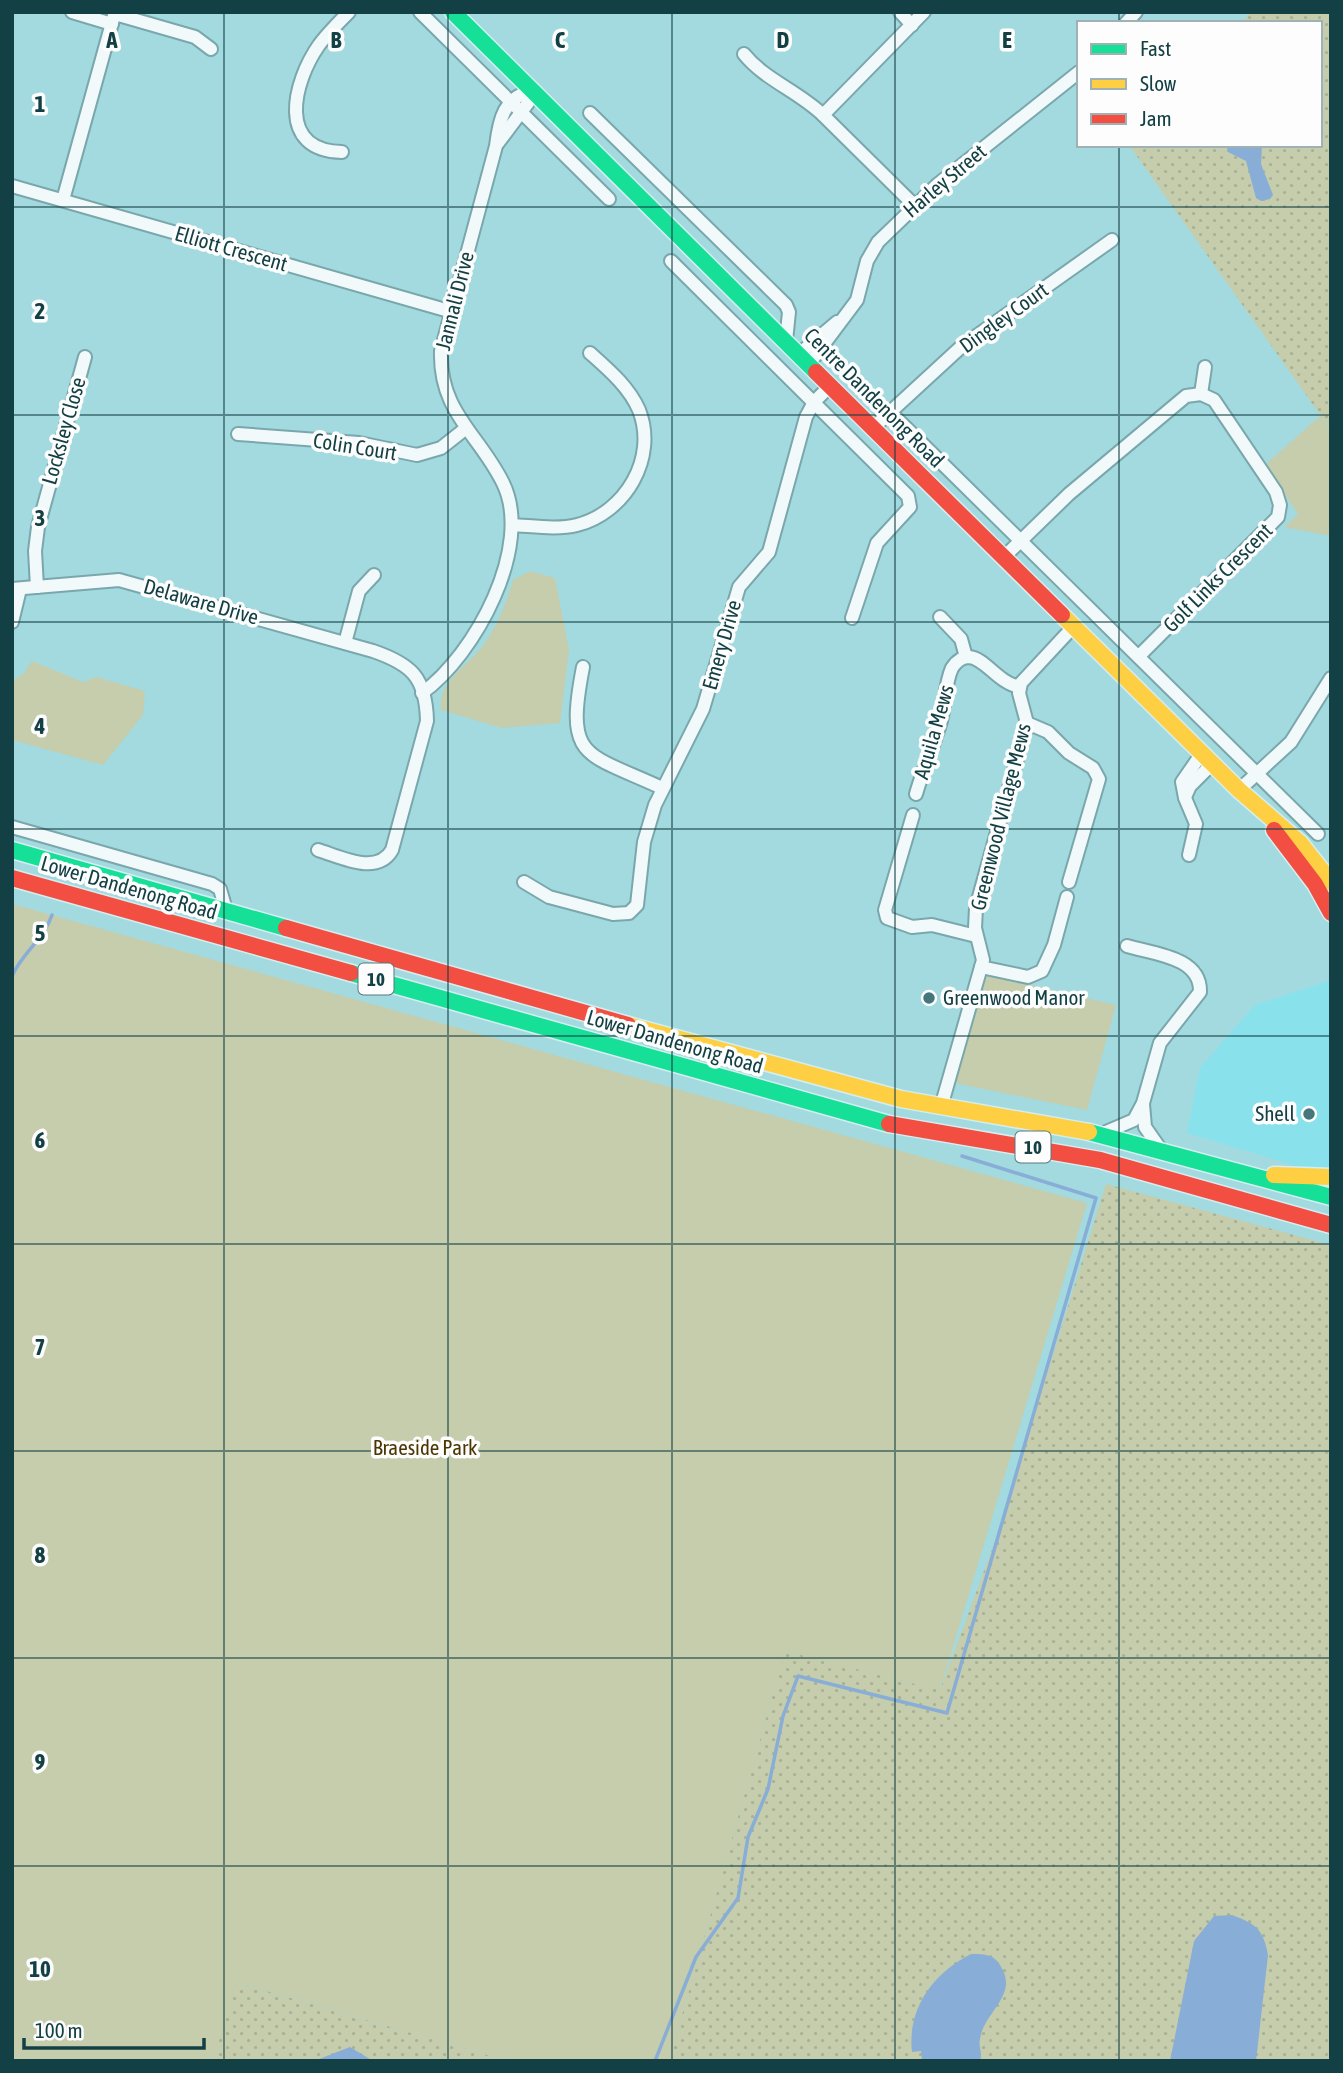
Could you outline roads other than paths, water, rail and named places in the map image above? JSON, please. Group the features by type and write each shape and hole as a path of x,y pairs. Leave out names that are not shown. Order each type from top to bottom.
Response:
{"main road":[{"name":"Centre Dandenong Road","path":"453,12 1238,790 1300,843 1331,882"},
{"name":"Centre Dandenong Road","path":"1264,814 1289,853 1315,884 1331,913"},
{"name":"Lower Dandenong Road","path":"12,850 798,1073 941,1107 1100,1133 1331,1197"},
{"name":"Lower Dandenong Road","path":"12,877 886,1123 1090,1158 1331,1225"},
{"path":"1255,1175 1331,1177"}],"street":[{"path":"72,12 114,17 187,34 211,49"},
{"path":"342,152 318,149 304,139 297,122 296,110 310,60 330,31 349,12"},
{"path":"420,12 609,199"},
{"path":"900,12 912,25"},
{"path":"823,115 924,12"},
{"path":"63,200 114,17"},
{"path":"744,54 758,70 801,95 914,205"},
{"name":"Harley Street","path":"804,359 857,300 872,250 914,205 1077,74"},
{"path":"510,101 519,93 533,91"},
{"name":"Jannali Drive","path":"496,146 533,91"},
{"name":"Jannali Drive","path":"420,688 444,673 474,639 489,609 512,525 511,508 502,481 455,414 442,376 441,351 449,312 496,146 500,119 510,101"},
{"path":"590,113 786,305 789,312 786,341"},
{"path":"589,147 607,130"},
{"name":"Elliott Crescent","path":"12,186 449,312"},
{"name":"Dingley Court","path":"879,433 904,403 961,347 1112,240"},
{"path":"671,261 908,496 910,506 877,543 852,618"},
{"path":"512,525 564,527 591,520 604,513 625,494 639,470 644,443 640,413 626,388 590,353"},
{"name":"Locksley Close","path":"37,587 38,527 85,357"},
{"path":"1004,557 1086,479 1186,396 1201,394 1205,367"},
{"name":"Emery Drive","path":"524,882 549,897 613,914 629,913 638,900 644,842 662,788 703,709 739,587 768,552 804,424 814,402 831,385"},
{"name":"Golf Links Crescent","path":"1139,656 1278,517 1280,505 1276,492 1217,404 1201,394"},
{"name":"Centre Dandenong Road","path":"895,416 1318,834"},
{"name":"Colin Court","path":"238,434 359,443 417,455 441,448 466,429"},
{"path":"345,643 359,591 374,575"},
{"name":"Delaware Drive","path":"16,589 119,580 385,655 420,688"},
{"path":"12,622 16,589"},
{"path":"940,617 961,639 966,657 977,659 1001,681 1019,687 1026,673 1074,626"},
{"name":"Aquila Mews","path":"916,794 930,747 937,735 951,671 957,662 966,657"},
{"path":"583,667 574,721 583,746 597,758 662,788"},
{"path":"1238,790 1291,742 1331,678"},
{"name":"Greenwood Village Mews","path":"941,1107 981,967 982,951 976,936 976,908 1027,723 1019,687"},
{"path":"318,850 371,864 382,862 390,855 425,733 427,712 420,688"},
{"path":"1027,723 1048,732 1069,753 1093,768 1099,779 1069,882"},
{"path":"1189,855 1196,824 1182,788 1184,776 1207,758"},
{"path":"913,815 885,910 887,918 912,927 932,925 976,936"},
{"name":"Lower Dandenong Road","path":"12,827 217,886 223,896 226,910"},
{"path":"981,967 1028,977 1042,971 1054,945 1067,897"},
{"path":"1127,946 1189,966 1197,974 1200,986 1199,996 1156,1051 1143,1103 1143,1123 1160,1148"},
{"path":"1100,1133 1129,1125 1143,1103"}],"waterway":[{"path":"12,976 52,915"},
{"path":"655,2061 696,1957 738,1898 748,1837 768,1789 783,1716 798,1676 947,1713 1096,1198 962,1156"}],"place":[{"name":"Greenwood Manor","path":"929,998"},
{"name":"Shell","path":"1309,1114"}],"park label":[{"name":"Braeside Park","path":"425,1448"}]}
